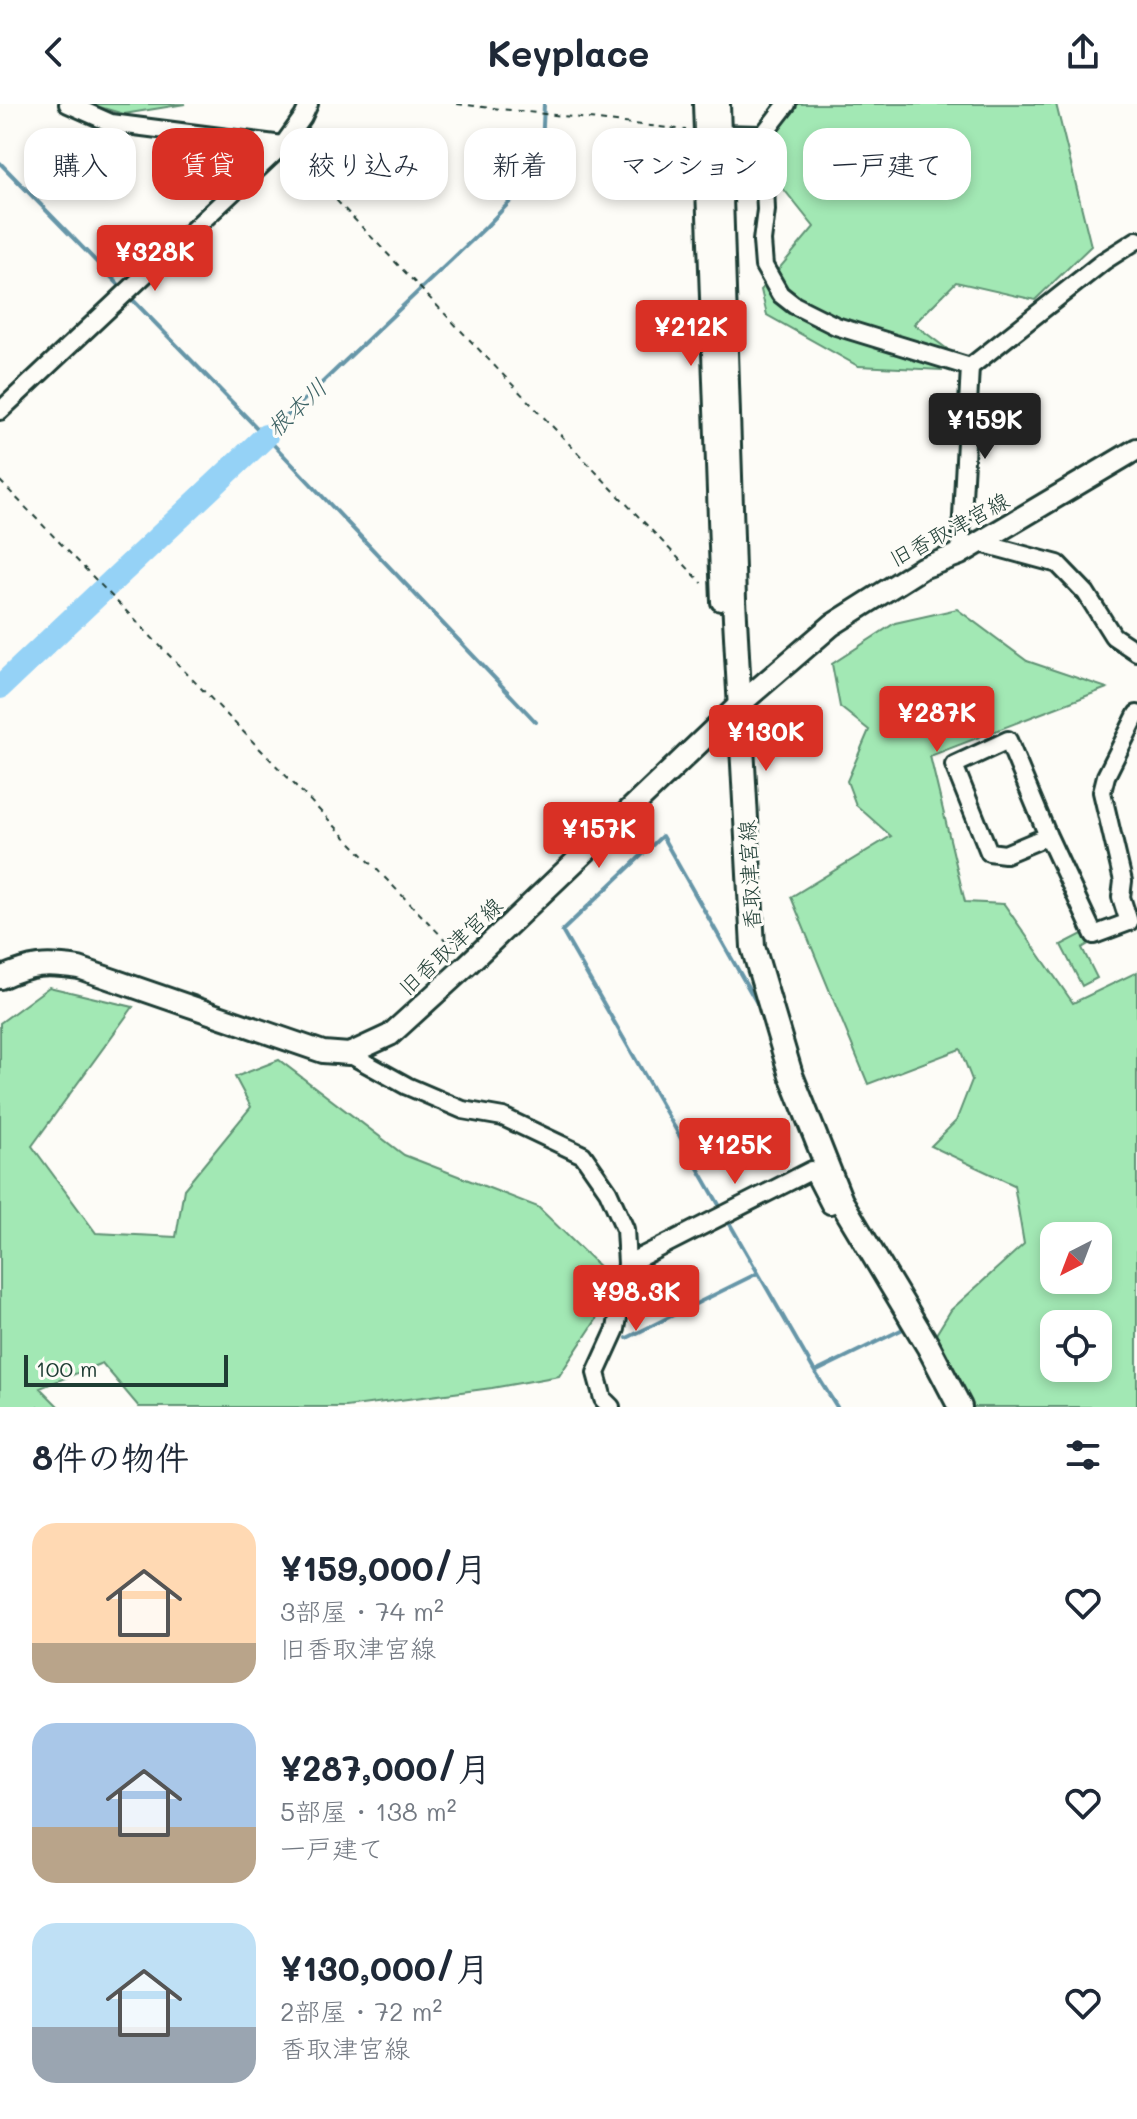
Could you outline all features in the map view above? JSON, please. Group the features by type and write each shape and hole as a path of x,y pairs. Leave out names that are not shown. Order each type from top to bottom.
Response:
{"main road":[{"name":"香取津宮線","path":"712,128 718,104"},
{"name":"香取津宮線","path":"714,200 753,947 791,1075 841,1201 928,1346 960,1407"}],"street":[{"path":"68,104 111,123 280,145"},
{"path":"295,128 309,104"},
{"path":"702,104 709,128"},
{"path":"768,128 787,104"},
{"path":"0,411 280,148"},
{"path":"712,200 720,602"},
{"path":"766,200 762,241 764,266 780,294 794,305 836,326 970,367"},
{"path":"960,554 970,367 1104,261 1137,240"},
{"name":"旧香取津宮線","path":"349,1054 390,1035 739,705 832,625 922,568 980,543 1137,449"},
{"path":"980,543 1058,564 1086,593 1113,636 1137,652"},
{"path":"1048,836 1005,854 989,852 954,765 1008,740 1094,935 1129,922 1121,897 1123,881 1102,792 1106,776 1137,714"},
{"path":"0,978 18,970 47,964 79,968 323,1052 349,1054 407,1086 463,1110 503,1117 583,1155 608,1191 625,1229 627,1264 616,1329 596,1373 603,1399 611,1407"},
{"path":"627,1264 812,1170 830,1205 841,1201"}],"path":[{"path":"457,104 668,128"},
{"path":"336,200 720,602"},
{"path":"0,481 468,964"}],"green space":[{"path":"89,104 185,104 124,114"},
{"path":"774,104 1056,104 1091,246 1035,300 956,282 914,324 947,349 942,370 858,366 767,315 761,290 814,227 787,193 787,128 774,128"},
{"path":"957,609 1027,661 1107,688 930,756 965,902 1004,904 1073,1003 1137,972 1137,1407 951,1407 922,1357 951,1310 1024,1244 1014,1185 931,1146 956,1121 972,1080 960,1049 868,1084 791,897 891,836 856,805 847,781 869,730 840,707 832,664 895,623"},
{"path":"1086,932 1092,942 1082,948 1097,978 1082,986 1061,945"},
{"path":"49,987 133,1007 32,1146 96,1233 176,1237 184,1189 251,1107 235,1077 279,1060 404,1155 538,1207 605,1272 596,1320 559,1376 346,1407 139,1407 102,1363 40,1388 59,1407 0,1407 0,1023"}],"waterway":[{"name":"根本川","path":"266,436 486,227 541,169 544,104"},
{"path":"0,163 122,288"},
{"path":"130,297 257,428"},
{"name":"根本川","path":"0,687 266,436"},
{"path":"272,443 536,722"},
{"path":"722,1210 562,931 662,836 762,1012"},
{"path":"727,1219 837,1407"},
{"path":"627,1338 758,1273"},
{"path":"815,1372 903,1329 889,1301"}]}
